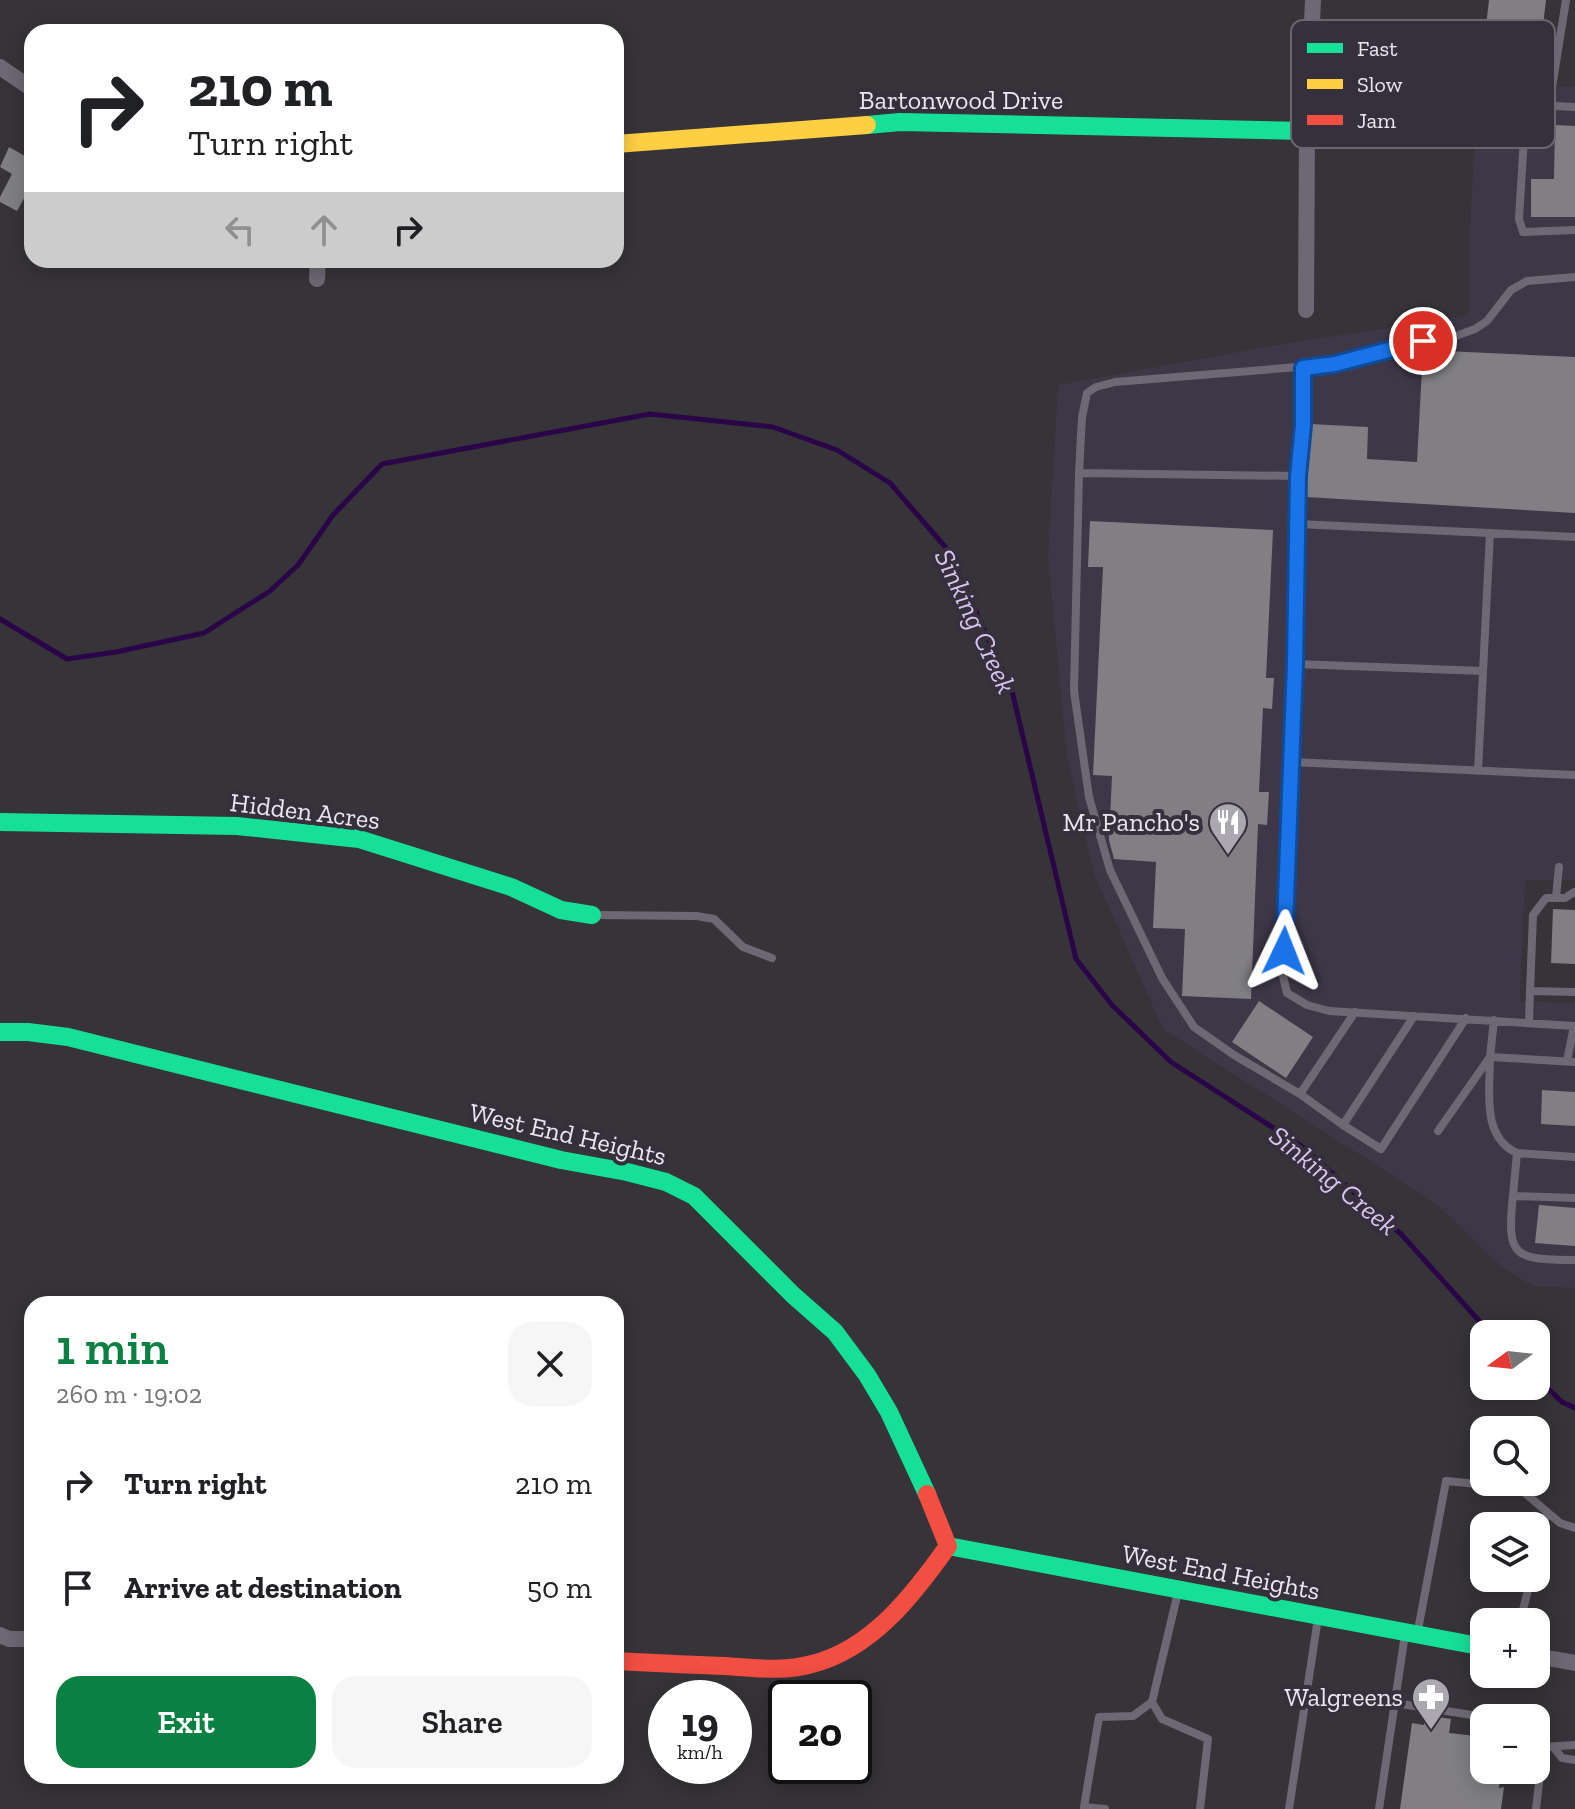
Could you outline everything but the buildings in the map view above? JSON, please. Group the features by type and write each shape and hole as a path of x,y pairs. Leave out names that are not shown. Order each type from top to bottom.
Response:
{"street":[{"path":"1312,20 1313,0"},
{"path":"0,67 24,84"},
{"name":"Bartonwood Drive","path":"624,143 900,122 1291,131"},
{"path":"1306,310 1307,148"},
{"path":"317,279 318,268"},
{"name":"Hidden Acres","path":"0,822 237,826 359,839 511,887 561,910 592,915"},
{"name":"West End Heights","path":"0,1032 68,1037 561,1160 666,1182 694,1196 793,1295 835,1332 867,1375 889,1412 948,1546 1470,1645"},
{"path":"624,1661 788,1669 828,1659 890,1620 927,1577 948,1546"},
{"path":"0,1635 9,1639 24,1639"},
{"path":"1550,1659 1575,1663"}],"lane":[{"path":"1555,69 1566,0"},
{"path":"1555,106 1575,107"},
{"path":"1523,148 1519,219 1523,232 1575,230"},
{"path":"1466,1018 1381,1149 1194,1027 1162,978 1110,870 1089,797 1074,691 1082,417 1087,393 1096,387 1115,382 1303,368 1362,358 1410,342 1453,337 1475,329 1487,321 1511,290 1527,281 1575,279"},
{"path":"1303,368 1284,984 1287,993 1307,1005 1329,1011 1574,1026 1571,1061 1490,1057"},
{"path":"1079,473 1298,476"},
{"path":"1298,524 1575,537"},
{"path":"1478,771 1490,533"},
{"path":"1295,664 1483,671"},
{"path":"1291,762 1575,775"},
{"path":"1559,867 1560,898"},
{"path":"1529,1022 1533,915 1546,898 1560,898 1574,892"},
{"path":"1560,898 1574,906"},
{"path":"592,915 697,916 714,919 743,947 772,958"},
{"path":"1530,991 1575,992"},
{"path":"1300,1094 1355,1012"},
{"path":"1343,1125 1414,1016"},
{"path":"1494,1020 1490,1057 1491,1121 1496,1137 1517,1153 1575,1157"},
{"path":"1438,1131 1490,1057"},
{"path":"1517,1153 1510,1238 1518,1251 1534,1259 1575,1260"},
{"path":"1513,1196 1575,1198"},
{"path":"1379,1809 1395,1703 1446,1481 1519,1488 1547,1512"},
{"path":"1550,1515 1560,1523 1575,1528"},
{"path":"1105,1809 1084,1807 1099,1717 1133,1716 1152,1702 1179,1591"},
{"path":"1289,1809 1318,1617"},
{"path":"1152,1702 1162,1719 1208,1739 1200,1809"},
{"path":"1395,1703 1470,1715"},
{"path":"1550,1748 1575,1745"},
{"path":"1554,1748 1562,1758 1575,1760"},
{"path":"1536,1809 1539,1784"}],"shaded area":[{"path":"1575,86 1575,880 1525,880 1520,1001 1575,1003 1575,1288 1533,1286 1502,1267 1434,1202 1163,1029 1094,874 1067,756 1048,556 1058,385 1277,345 1469,315 1474,148 1555,148 1555,87"}],"waterway":[{"name":"Sinking Creek","path":"0,619 67,659 204,633 270,591 298,565 333,515 382,464 650,414 773,427 837,450 890,483 947,549 1013,695 1076,959 1112,1005 1171,1062 1300,1145 1401,1234 1478,1320"},
{"name":"Sinking Creek","path":"1550,1390 1562,1402 1575,1408"}],"traffic: fast":[{"path":"867,125 900,122 1291,131"},
{"path":"0,822 237,826 359,839 511,887 561,910 592,915"},
{"path":"0,1032 68,1037 561,1160 666,1182 694,1196 793,1295 835,1332 867,1375 889,1412 927,1494"},
{"path":"948,1546 1470,1644"}],"traffic: slow":[{"path":"624,143 867,125"}],"traffic: jam":[{"path":"624,1661 780,1669 812,1664 854,1646 906,1600 948,1546 927,1494"}],"place":[{"name":"Mr Pancho's","path":"1228,856"},
{"name":"Walgreens","path":"1431,1731"}],"route":[{"path":"1284,951 1303,368 1362,358 1410,342 1423,341"}]}
